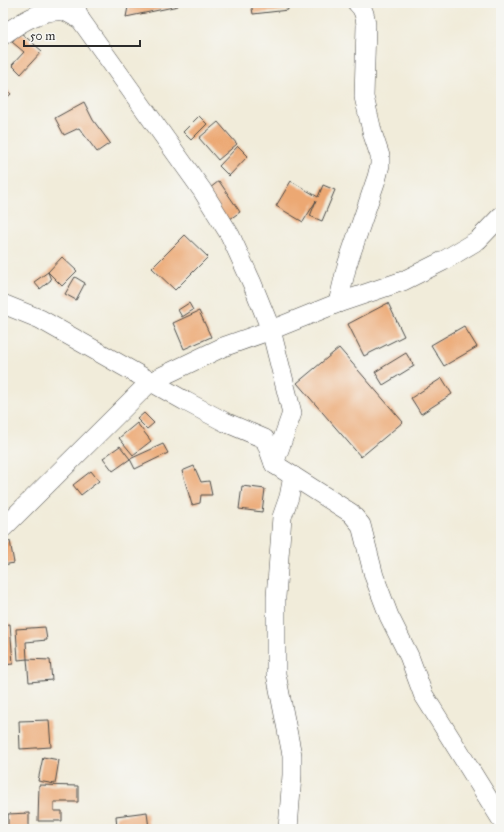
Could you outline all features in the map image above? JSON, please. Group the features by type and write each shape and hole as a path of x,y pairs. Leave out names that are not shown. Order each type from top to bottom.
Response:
{"street":[{"path":"338,303 347,265 380,165 380,156 373,136 364,97 365,14 361,7 356,3"},
{"path":"3,35 18,24 36,16 52,12 77,11 202,190 230,236 244,264 271,330 292,413 274,464"},
{"path":"3,528 150,382 223,347 271,330 338,303 403,281 443,261 478,240 501,216"},
{"path":"3,304 40,319 218,419 264,439 274,464 352,513 361,525 374,576 389,616 409,656 423,694 501,819"},
{"path":"288,829 292,755 276,674 276,596 282,517 289,497 293,476"}],"building":[{"path":"137,3 178,3 178,6 126,17 128,7"},
{"path":"251,3 287,3 288,10 253,14"},
{"path":"20,32 42,51 21,74 12,65 24,52 12,42"},
{"path":"3,85 11,94 3,101"},
{"path":"84,102 93,120 110,143 97,152 79,128 64,135 55,118"},
{"path":"199,116 207,124 191,140 183,132"},
{"path":"218,122 237,144 218,160 199,138"},
{"path":"238,146 248,156 229,176 219,166"},
{"path":"219,181 240,212 220,226 200,196"},
{"path":"291,181 318,197 323,185 335,190 322,221 310,216 316,201 303,222 276,206"},
{"path":"185,235 208,257 175,290 152,268"},
{"path":"62,257 77,271 62,286 48,272"},
{"path":"48,272 51,280 40,289 34,282"},
{"path":"75,277 85,283 76,300 65,294"},
{"path":"189,303 193,310 182,317 178,310"},
{"path":"388,303 404,336 364,356 348,324"},
{"path":"199,311 211,337 184,349 173,323"},
{"path":"464,326 477,347 444,366 431,345"},
{"path":"339,348 403,422 361,457 297,383"},
{"path":"406,353 414,366 383,385 375,372"},
{"path":"442,378 452,394 421,414 411,398"},
{"path":"144,413 154,423 147,429 137,419"},
{"path":"137,423 151,441 133,455 119,438"},
{"path":"163,444 168,453 135,469 130,459"},
{"path":"120,446 130,459 113,471 103,458"},
{"path":"194,466 201,482 209,481 212,495 201,495 200,503 192,505 182,471"},
{"path":"91,471 99,481 81,495 73,485"},
{"path":"242,486 265,489 262,512 239,509"},
{"path":"10,541 14,563 3,565 3,542"},
{"path":"10,624 13,664 3,665 3,625"},
{"path":"45,627 47,640 26,642 27,659 18,660 16,629"},
{"path":"27,659 50,660 52,680 29,682"},
{"path":"49,720 51,747 20,749 19,721"},
{"path":"43,757 59,760 55,784 38,781"},
{"path":"39,785 78,786 78,802 54,802 54,811 62,811 62,821 38,821"},
{"path":"147,812 149,829 117,829 116,816"},
{"path":"29,813 29,829 8,829 8,814"}]}
